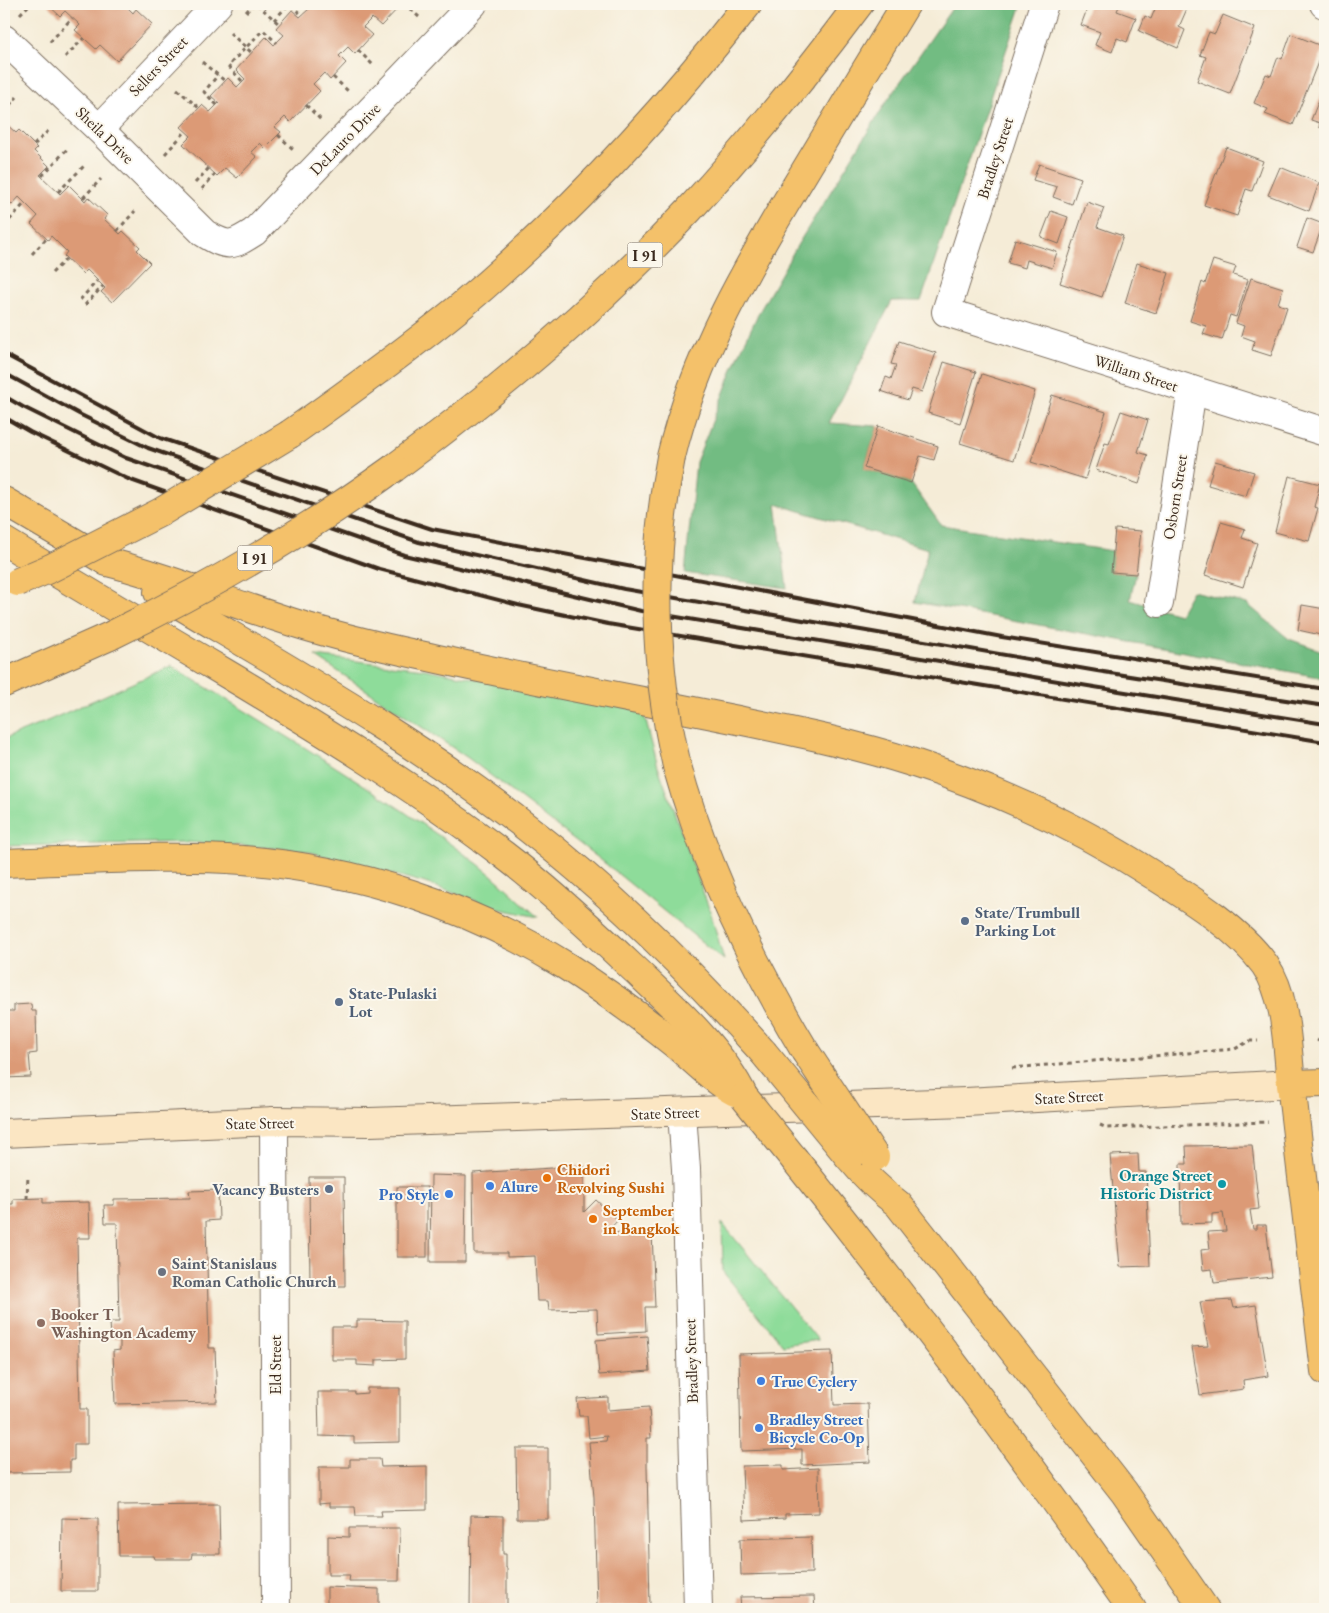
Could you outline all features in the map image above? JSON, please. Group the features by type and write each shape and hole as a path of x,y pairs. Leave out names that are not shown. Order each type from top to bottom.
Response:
{"main road":[{"path":"11,585 68,559 161,512 290,434 418,341 548,227 592,184 682,85 748,4"},
{"name":"I 91","path":"4,683 110,636 228,575 296,534 394,468 511,378 653,247 728,167 804,76 859,4"},
{"path":"906,4 779,213 739,284 699,367 682,415 671,457 660,536 658,620 664,698 677,766 695,826 721,891 754,961 863,1158 867,1179 898,1204 1112,1476 1205,1609"},
{"path":"4,501 402,740 447,769 515,819 577,868 687,970 863,1158"},
{"path":"4,542 275,702 357,754 466,827 543,887 609,945 677,1011 716,1053 736,1080 744,1097 867,1250 1057,1503 1132,1609"},
{"path":"107,562 165,578 270,616 348,638 470,666 820,738 911,762 978,786 1068,827 1120,854 1185,895 1231,930 1256,954 1272,976 1280,999 1325,1371"},
{"path":"4,863 212,858 306,868 358,879 415,896 447,908 527,944 565,966 607,994 687,1054 728,1088 744,1097"},
{"name":"State Street","path":"4,1133 274,1122 370,1122 682,1113 966,1102 1325,1083"}],"street":[{"name":"Sellers Street","path":"99,128 218,4"},
{"name":"DeLauro Drive","path":"204,233 217,242 234,244 254,232 473,4"},
{"name":"Bradley Street","path":"946,312 1044,4"},
{"name":"Sheila Drive","path":"4,39 99,128 204,233"},
{"name":"William Street","path":"946,312 1325,432"},
{"name":"Osborn Street","path":"1159,603 1192,390"},
{"name":"Bradley Street","path":"682,1113 686,1169 698,1609"},
{"name":"Eld Street","path":"274,1122 276,1609"}],"path":[{"path":"257,4 279,24"},
{"path":"274,20 288,4 302,16"},
{"path":"404,4 419,17"},
{"path":"48,44 72,18"},
{"path":"242,81 228,66 262,30 277,43"},
{"path":"228,31 252,53"},
{"path":"63,59 84,38"},
{"path":"358,50 373,65"},
{"path":"200,60 225,81"},
{"path":"217,105 204,92 218,75"},
{"path":"333,77 348,91"},
{"path":"174,87 199,108"},
{"path":"4,111 17,97"},
{"path":"306,105 321,120"},
{"path":"34,145 50,129"},
{"path":"163,156 186,131"},
{"path":"278,135 293,148"},
{"path":"42,176 69,148"},
{"path":"58,192 86,164"},
{"path":"193,186 209,168"},
{"path":"200,192 215,174"},
{"path":"83,198 101,179"},
{"path":"4,226 25,204"},
{"path":"116,231 135,212"},
{"path":"32,254 46,239"},
{"path":"52,273 67,258"},
{"path":"80,300 97,281"},
{"path":"85,305 103,286"},
{"path":"1007,1068 1235,1049 1249,1041 1314,1038 1325,1044"},
{"path":"28,1175 28,1199"}],"green space":[{"path":"955,4 1022,4 921,301 892,301 829,423 878,426 864,468 911,483 941,525 1113,551 1111,572 1136,574 1130,600 1179,614 1192,591 1247,604 1289,639 1325,652 1324,678 915,602 928,549 776,504 787,588 685,573 696,462 738,357 758,314 798,244 887,101"},
{"path":"315,656 424,669 643,710 658,767 711,914 724,960 601,860 468,758"},
{"path":"171,666 327,761 403,811 478,864 538,917 500,909 422,882 302,850 186,842 4,846 4,739"},
{"path":"722,1223 818,1340 783,1345 723,1272"}],"building":[{"path":"47,4 124,4 133,13 136,9 152,24 117,61 100,45 96,49 75,30 80,25 65,11 60,16"},
{"path":"303,4 402,4 381,26 372,18 363,27 372,35 355,54 348,47 339,56 346,63 330,80 324,73 313,84 320,91 290,122 285,117 275,127 281,132 265,148 260,143 251,152 257,157 237,178 225,168 217,176 183,144 191,136 181,127 202,105 210,112 219,103 211,96 228,78 237,87 245,79 236,70 266,37 274,45 284,35 276,28 292,10 300,17 309,9"},
{"path":"1089,4 1120,4 1117,11 1136,18 1127,42 1117,38 1112,52 1095,45 1100,32 1081,25"},
{"path":"1157,4 1189,4 1179,27 1185,30 1178,48 1139,31 1145,16 1151,19"},
{"path":"1223,15 1255,28 1230,94 1197,81 1206,57 1200,55 1209,32 1215,34"},
{"path":"1291,34 1324,47 1293,125 1265,114 1268,109 1254,103 1266,74 1271,76 1278,57 1282,59"},
{"path":"1325,75 1325,129 1319,127 1320,123 1311,120 1324,87 1321,85"},
{"path":"4,122 16,133 19,130 37,148 34,151 49,166 40,175 60,194 69,185 85,201 88,197 107,215 104,219 120,234 123,231 140,247 137,250 150,263 112,302 101,292 105,288 87,270 83,274 64,256 67,252 51,236 48,240 31,224 38,216 19,197 12,205 4,197"},
{"path":"1226,147 1263,161 1252,191 1246,189 1237,216 1204,205"},
{"path":"1039,164 1081,178 1072,204 1053,197 1057,187 1033,180"},
{"path":"1280,167 1319,183 1309,211 1268,195"},
{"path":"1087,202 1104,208 1097,227 1123,236 1102,297 1060,283"},
{"path":"1051,211 1068,217 1059,244 1041,237"},
{"path":"1307,218 1323,224 1313,252 1297,247"},
{"path":"1015,239 1057,252 1052,268 1027,260 1025,268 1008,263"},
{"path":"1213,260 1236,267 1233,275 1248,280 1236,317 1230,315 1222,340 1203,334 1206,326 1190,321 1202,282 1205,284"},
{"path":"1137,263 1169,273 1156,313 1125,303"},
{"path":"1251,278 1283,288 1278,304 1287,307 1271,356 1252,350 1255,341 1241,336 1244,326 1236,323"},
{"path":"899,341 936,353 922,392 912,389 908,400 881,391 886,377 891,379 896,365 891,364"},
{"path":"944,362 976,372 960,423 928,413"},
{"path":"982,374 1035,391 1014,460 960,443"},
{"path":"1052,395 1106,412 1085,479 1031,462"},
{"path":"1121,411 1148,420 1138,452 1148,455 1139,484 1096,470 1105,443 1109,444"},
{"path":"878,426 938,446 934,460 920,456 911,483 864,468"},
{"path":"1215,461 1254,472 1246,496 1208,485"},
{"path":"1289,476 1320,484 1314,507 1318,508 1309,541 1275,532"},
{"path":"1221,522 1245,529 1242,538 1257,543 1243,587 1205,575"},
{"path":"1115,529 1141,531 1136,574 1111,572"},
{"path":"1302,605 1325,609 1325,636 1298,630"},
{"path":"31,1004 32,1011 36,1011 37,1053 29,1054 31,1077 4,1078 4,1011 14,1011 14,1005"},
{"path":"1252,1145 1259,1209 1250,1210 1253,1229 1257,1229 1257,1225 1266,1225 1272,1277 1214,1283 1212,1269 1203,1270 1201,1250 1210,1249 1208,1232 1226,1231 1223,1213 1212,1214 1212,1223 1181,1224 1180,1164 1187,1164 1186,1146"},
{"path":"1138,1154 1139,1172 1146,1172 1150,1266 1120,1267 1110,1155"},
{"path":"584,1166 584,1212 596,1200 618,1220 606,1233 652,1231 655,1307 645,1307 646,1331 598,1334 597,1309 549,1310 548,1301 537,1301 535,1256 507,1257 507,1253 474,1253 473,1173"},
{"path":"431,1175 466,1176 465,1262 430,1262"},
{"path":"309,1177 344,1177 345,1286 310,1286"},
{"path":"397,1187 427,1187 427,1257 397,1257"},
{"name":"Saint Stanislaus Roman Catholic Church","path":"218,1190 219,1220 206,1221 209,1348 215,1348 217,1402 115,1404 113,1351 120,1350 120,1338 111,1338 110,1322 119,1322 117,1223 105,1223 104,1205 114,1205 114,1199 190,1198 189,1191"},
{"name":"Booker T Washington Academy","path":"43,1198 43,1203 89,1202 90,1238 77,1238 80,1409 87,1409 87,1444 74,1444 74,1460 70,1460 70,1472 6,1473 6,1461 4,1461 4,1204 13,1204 13,1199"},
{"path":"1232,1300 1234,1308 1256,1305 1268,1376 1243,1380 1244,1389 1200,1395 1192,1347 1208,1346 1200,1302"},
{"path":"357,1320 405,1321 405,1359 376,1360 376,1366 357,1365 357,1360 332,1360 332,1327 357,1327"},
{"path":"647,1336 650,1371 599,1375 596,1340"},
{"path":"832,1351 834,1405 868,1404 870,1462 802,1465 802,1449 741,1451 739,1354"},
{"path":"367,1388 400,1388 400,1442 354,1443 354,1437 319,1436 318,1392 355,1392 355,1394 367,1393"},
{"path":"608,1397 608,1410 649,1407 651,1438 647,1438 647,1467 650,1606 597,1607 594,1497 589,1442 606,1441 607,1436 589,1438 587,1416 579,1416 577,1399"},
{"path":"516,1448 548,1448 548,1519 517,1519"},
{"path":"350,1459 380,1459 381,1467 427,1466 427,1510 381,1511 382,1516 356,1516 355,1507 329,1507 329,1503 319,1504 319,1467 350,1467"},
{"path":"783,1465 783,1470 818,1468 819,1513 785,1514 785,1518 744,1520 742,1466"},
{"path":"219,1504 220,1554 192,1554 191,1559 119,1556 118,1505"},
{"path":"471,1515 503,1516 503,1554 506,1554 507,1568 507,1609 470,1609"},
{"path":"62,1518 98,1519 98,1591 61,1591"},
{"path":"349,1528 400,1528 399,1581 349,1581 350,1575 328,1575 328,1536 349,1537"},
{"path":"811,1537 812,1573 741,1575 740,1539"},
{"path":"327,1587 379,1589 379,1609 327,1609"},
{"path":"814,1596 815,1609 741,1609 740,1597"}],"railway":[{"path":"4,354 160,438 432,529 1002,637 1325,689"},
{"path":"4,373 79,414 148,448 419,542 624,589 1097,671 1325,706"},
{"path":"4,396 126,458 404,555 641,611 1325,724"},
{"path":"4,417 30,432 128,479 379,569 518,605 608,624 1325,742"}],"place":[{"name":"State/Trumbull Parking Lot","path":"965,921"},
{"name":"State-Pulaski Lot","path":"339,1002"},
{"name":"Chidori Revolving Sushi","path":"547,1178"},
{"name":"Orange Street Historic District","path":"1222,1184"},
{"name":"Alure","path":"490,1186"},
{"name":"Vacancy Busters","path":"329,1189"},
{"name":"Pro Style","path":"449,1194"},
{"name":"September in Bangkok","path":"593,1219"},
{"name":"Saint Stanislaus Roman Catholic Church","path":"162,1272"},
{"name":"Booker T Washington Academy","path":"41,1323"},
{"name":"True Cyclery","path":"761,1381"},
{"name":"Bradley Street Bicycle Co-Op","path":"759,1428"}]}
